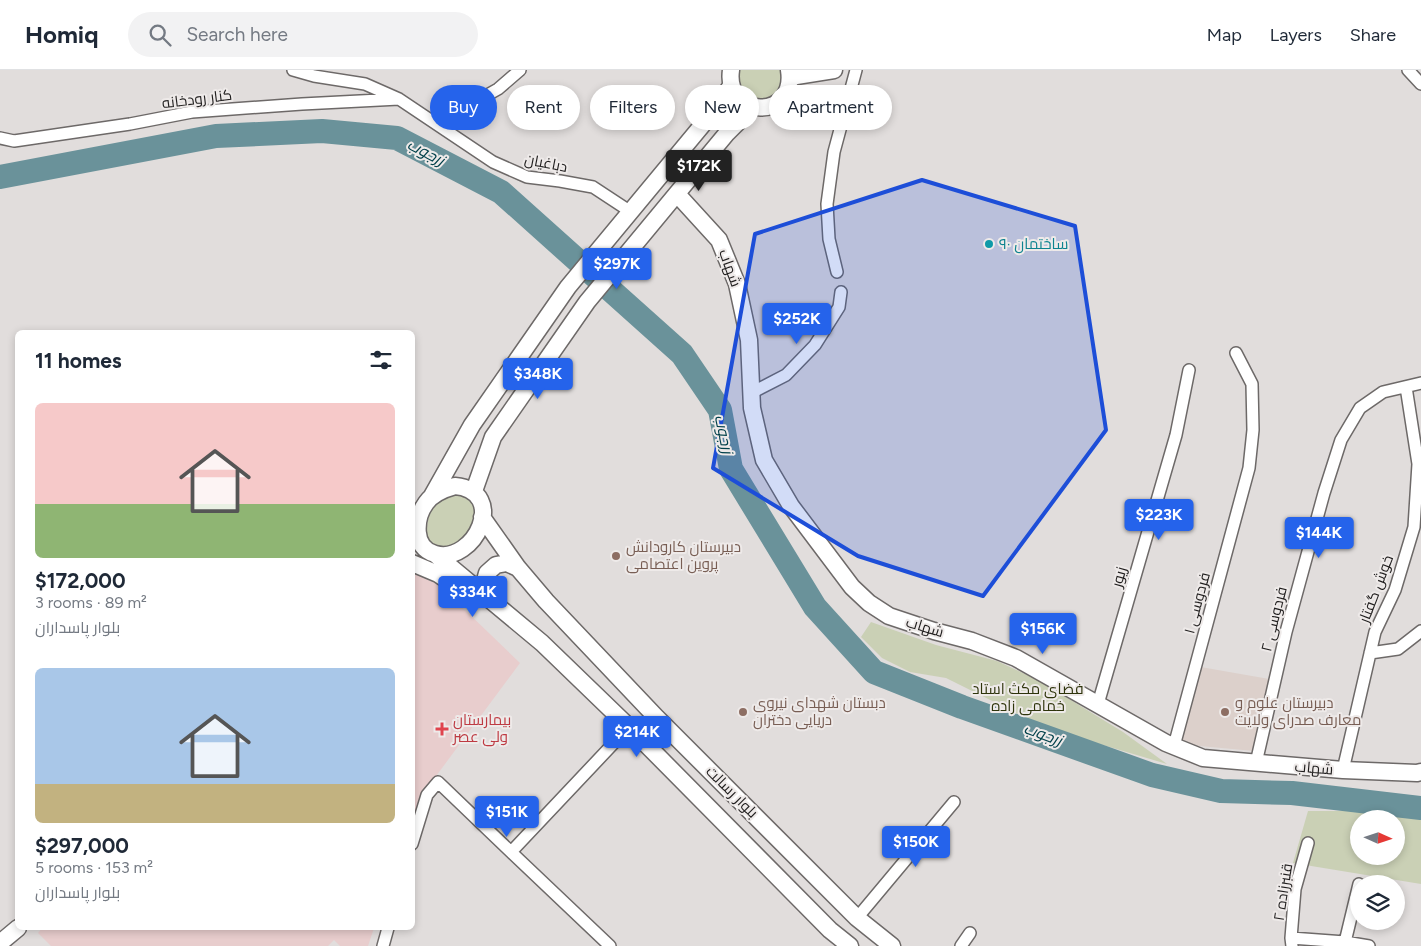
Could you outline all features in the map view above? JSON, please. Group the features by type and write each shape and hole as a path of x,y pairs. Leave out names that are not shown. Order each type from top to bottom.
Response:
{"main road":[{"path":"759,108 769,107 782,99 790,85 790,74 834,70"},
{"path":"415,509 429,499 446,488 464,487 474,491 480,498 482,517 477,533 468,545 454,553 445,555 425,551 417,533 419,516 429,499 472,425 568,287 709,117 731,78"},
{"path":"474,491 493,437 587,302 730,130"},
{"name":"شهاب","path":"676,194 719,240 737,284 749,340 752,408 764,460 791,506 852,587 869,603 889,616 972,641 1016,658 1174,746 1203,758 1343,770 1421,772"},
{"name":"بلوار رسالت","path":"482,517 518,568 546,601 658,718 857,918 892,946"},
{"name":"بلوار رسالت","path":"425,551 486,595 542,643 629,727 830,930 850,946"},
{"path":"486,595 484,584 487,573 496,565 507,563 518,568"},
{"path":"415,564 438,574 459,587 517,634 542,643"},
{"path":"0,943 16,930"}],"street":[{"name":"دباغیان","path":"293,70 314,76 365,84 399,99 493,162 527,177 593,187 631,212"},
{"path":"497,89 520,70"},
{"path":"837,272 829,239 827,204 834,152 856,70"},
{"path":"1408,70 1421,84"},
{"name":"کنار رودخانه","path":"0,138 14,141 130,124 192,112 399,99"},
{"path":"751,393 786,376 815,345 839,307 841,292"},
{"name":"فردوسی ۱","path":"1174,746 1249,468 1254,430 1252,384 1236,353"},
{"name":"زیور","path":"1098,704 1176,435 1189,370"},
{"name":"فردوسی ۲","path":"1256,762 1286,632 1340,440 1360,408 1383,392 1421,383"},
{"name":"خوش گفتار","path":"1343,770 1375,632 1396,590 1414,527 1418,464 1406,387"},
{"path":"1370,653 1398,650 1421,631"},
{"path":"511,852 629,727"},
{"path":"415,834 427,795 438,782 610,946"},
{"path":"857,918 954,802"},
{"name":"قنبرزاده ۲","path":"1292,942 1296,889 1308,843"},
{"path":"1345,942 1350,921"},
{"path":"383,946 387,930"},
{"path":"961,946 970,933"},
{"path":"1292,942 1345,942 1370,946"}],"highlighted area":[{"path":"922,180 1075,226 1106,430 983,596 858,556 713,468 755,234"}],"shaded area":[{"name":"بیمارستان ولی عصر","path":"415,574 439,585 520,663 422,795 415,815"},
{"name":"دبیرستان علوم و معارف صدرای ولایت","path":"1195,666 1275,680 1254,751 1178,744"},
{"path":"40,930 373,930 368,946 340,946 334,940 328,946 51,946 38,933"}],"green space":[{"path":"739,70 781,70 783,82 782,85 769,85 769,98 759,100 759,85 739,85"},
{"path":"458,494 471,499 475,510 474,520 463,538 446,548 437,548 430,543 426,534 432,509 445,498"},
{"name":"فضای مکث استاد خمامی زاده","path":"871,622 936,645 997,661 1040,681 1123,732 1167,764 1049,729 946,678 910,672 882,658 861,637"},
{"path":"1308,811 1350,811 1350,865 1405,865 1405,811 1421,811 1421,884 1405,881 1405,875 1366,875 1293,863"}],"waterway":[{"name":"زرجوب","path":"0,177 216,136 322,131 397,138 501,192 682,354 720,410 731,469 815,607 874,672 962,707 1152,775 1221,791 1292,793 1421,808"}],"place":[{"name":"ساختمان ۹۰","path":"989,244"},
{"name":"دبیرستان کارودانش پروین اعتصامی","path":"616,556"},
{"name":"دبستان شهدای نیروی دریایی دختران","path":"743,712"},
{"name":"دبیرستان علوم و معارف صدرای ولایت","path":"1225,712"},
{"name":"بیمارستان ولی عصر","path":"442,729"}]}
